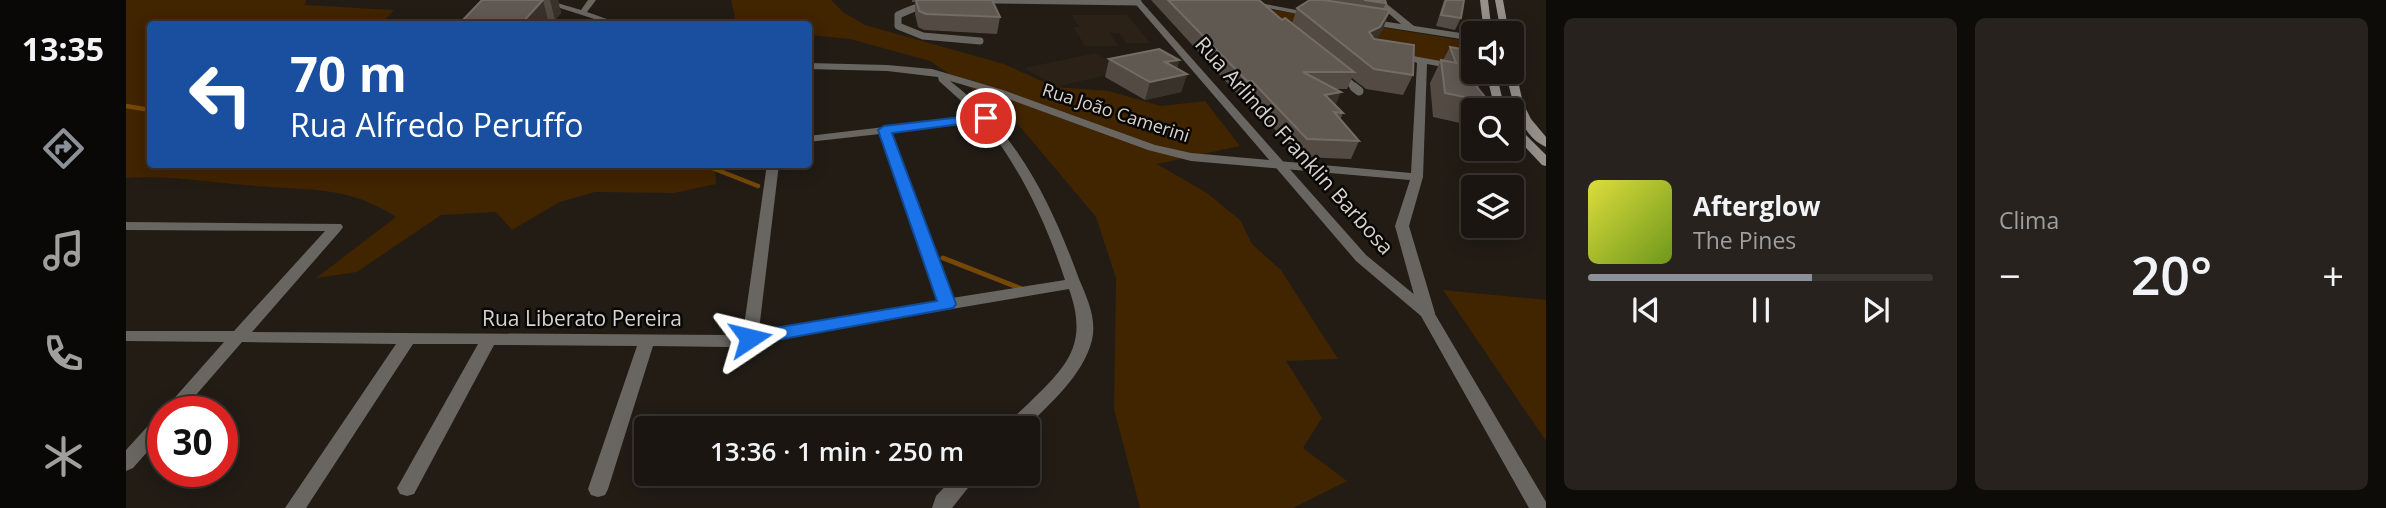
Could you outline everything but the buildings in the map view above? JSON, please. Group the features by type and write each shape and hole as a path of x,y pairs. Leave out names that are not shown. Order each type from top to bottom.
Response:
{"main road":[{"path":"1484,0 1487,21"},
{"path":"1499,0 1502,21"},
{"path":"1513,84 1516,105 1524,121 1546,144"},
{"path":"1525,142 1546,144"},
{"path":"1525,142 1546,162"}],"street":[{"path":"539,0 607,21"},
{"path":"582,13 592,0"},
{"path":"1230,0 1329,16"},
{"path":"1377,0 1411,29"},
{"name":"Rua Arlindo Franklin Barbosa","path":"1137,1 1361,258 1427,313"},
{"path":"1353,20 1461,36"},
{"path":"1395,56 1461,68"},
{"path":"1422,61 1417,177 1402,226 1427,313 1539,508"},
{"name":"Rua João Camerini","path":"812,66 932,72 999,92 1152,148 1191,157 1417,177"},
{"path":"932,72 955,88 986,118 1012,151 1059,237 1086,318 1085,339 1068,373 1027,416"},
{"path":"812,139 986,118"},
{"path":"884,130 947,304"},
{"path":"750,338 772,168"},
{"path":"126,226 336,227 185,396"},
{"name":"Rua Liberato Pereira","path":"126,336 647,341 750,338 1074,283"},
{"path":"295,508 407,340"},
{"path":"407,488 488,340"},
{"path":"598,489 647,341"},
{"path":"126,463 147,439"},
{"path":"942,508 943,502 958,486"}],"lane":[{"path":"960,0 939,1 905,11 898,15 898,26 923,36 980,41"},
{"path":"995,0 1137,1"},
{"path":"1254,4 1273,20"},
{"path":"1331,68 1359,92"}],"shaded area":[{"path":"126,0 306,0 305,5 394,10 384,21 147,21 147,168 715,168 716,184 674,193 595,192 560,202 512,230 496,212 441,215 357,272 316,278 396,217 361,199 328,191 175,178 126,178"},
{"path":"731,0 831,0 843,12 865,25 1004,64 1055,87 1109,91 1161,106 1205,101 1240,146 1157,164 1207,193 1240,220 1252,244 1281,270 1338,359 1286,361 1322,418 1303,448 1347,481 1293,508 1140,508 1114,409 1116,278 1096,217 1010,115 930,61 850,39 812,35 812,21 735,21"},
{"path":"1267,9 1461,40 1461,67 1412,57 1336,65"},
{"path":"1072,15 1127,15 1150,43 1126,43 1119,33 1110,33 1118,46 1085,46 1073,27 1079,27"},
{"path":"1095,53 1127,70 1056,87 1025,68"},
{"path":"1443,290 1546,300 1546,441"}],"waterway":[{"path":"126,106 147,110"},
{"path":"712,168 758,186"},
{"path":"943,258 1022,289"}],"route":[{"path":"750,338 947,304 884,130 986,118"}]}
